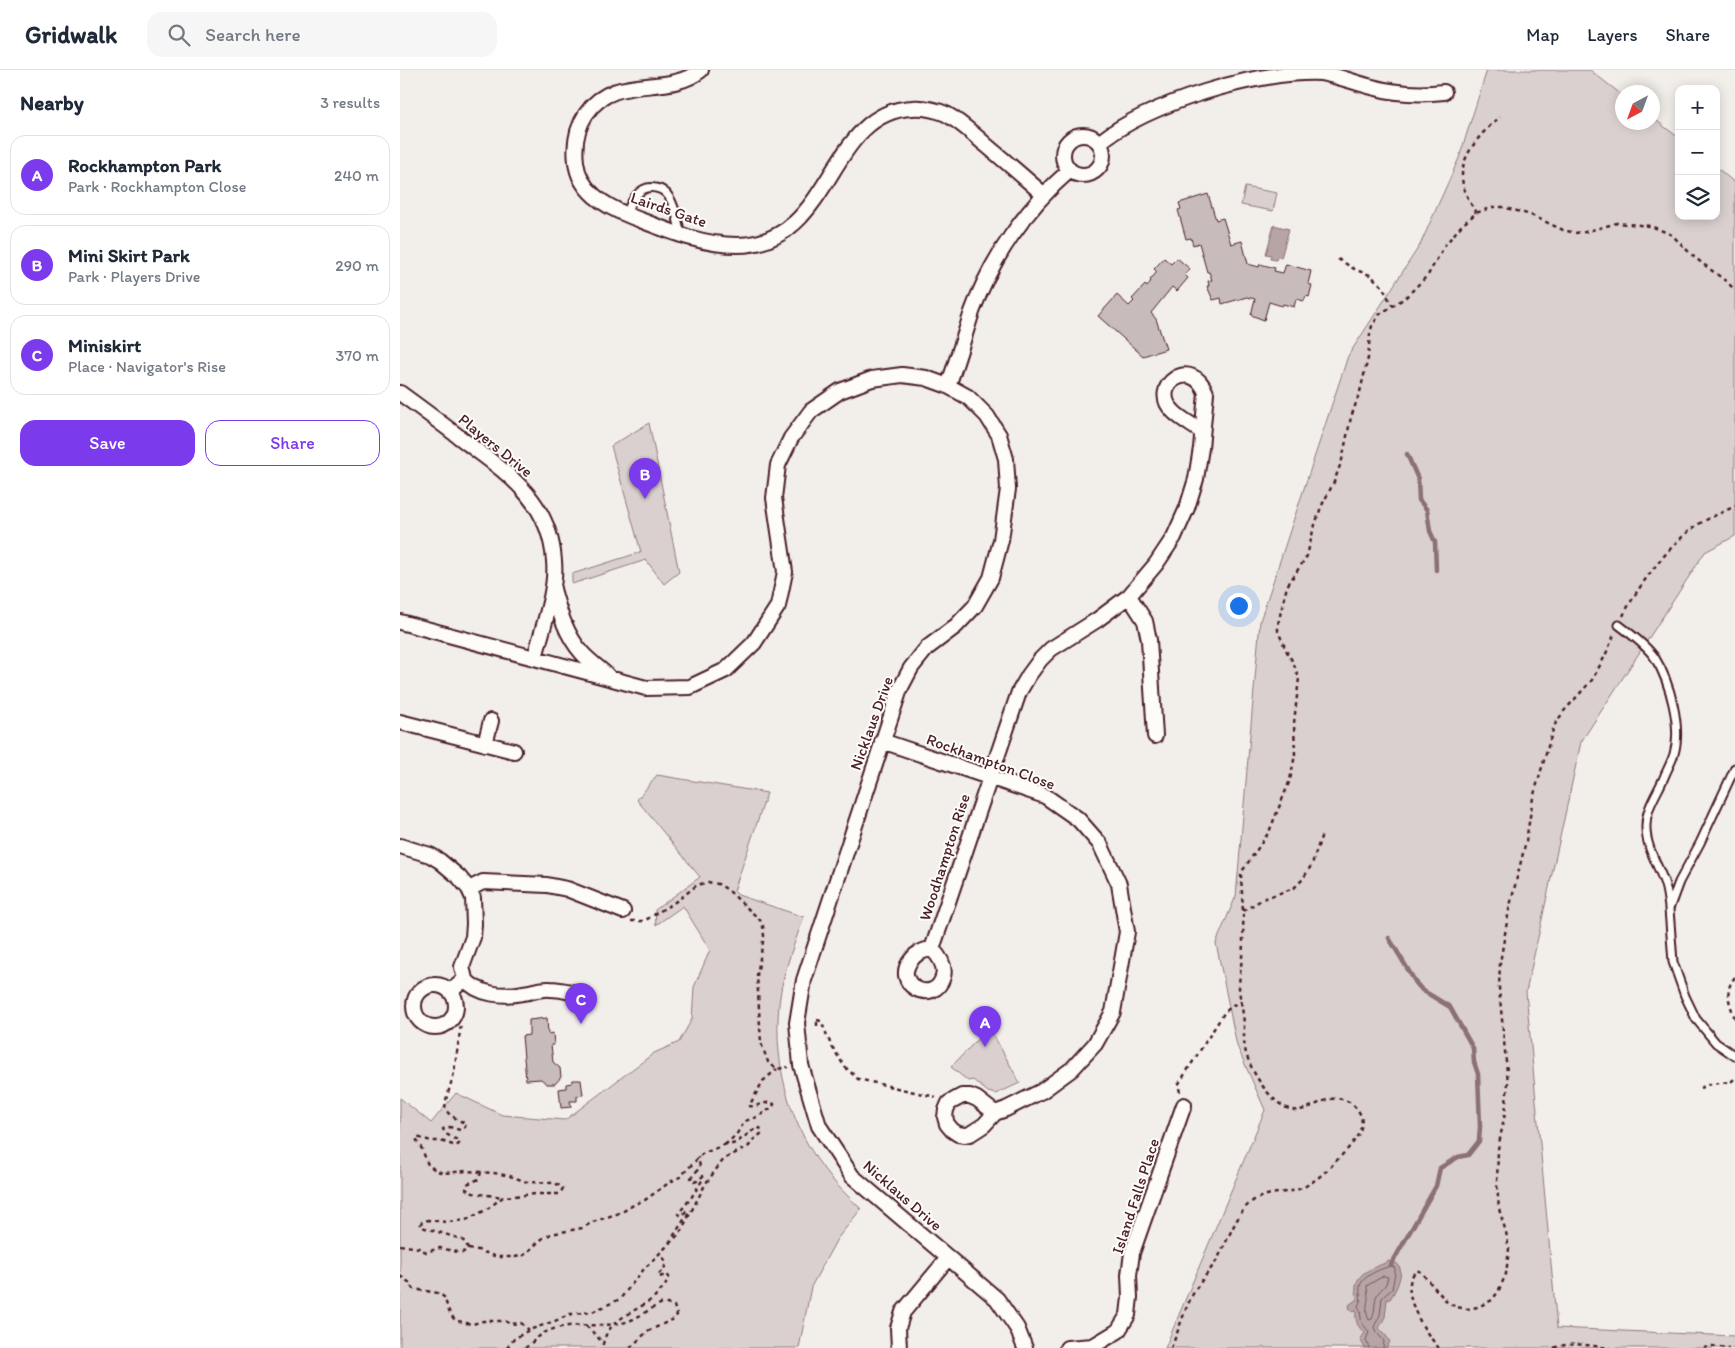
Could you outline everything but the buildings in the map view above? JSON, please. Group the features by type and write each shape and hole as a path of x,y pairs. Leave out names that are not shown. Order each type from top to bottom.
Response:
{"street":[{"name":"Lairds Gate","path":"701,70 681,80 663,84 629,87 613,92 597,102 582,119 576,139 576,165 590,192 603,203 681,235 722,244 737,245 764,241 790,228 810,207 856,136 867,125 890,112 914,107 932,109 958,121 1044,195"},
{"path":"1100,142 1110,134 1160,106 1220,85 1258,76 1290,72 1312,72 1396,92 1422,95 1444,92"},
{"path":"1079,135 1085,135 1100,142 1104,152 1103,162 1097,171 1088,176 1078,176 1069,170 1063,161 1063,150 1069,140 1079,135"},
{"path":"948,386 972,311 992,266 1044,195 1069,170"},
{"name":"Nicklaus Drive","path":"400,622 646,688 690,687 726,670 754,644 778,606 785,572 774,498 778,465 791,438 811,411 840,392 872,378 902,375 926,378 948,386 968,398 987,416 999,435 1006,459 1008,489 1001,540 990,578 975,606 956,626 927,648 911,668 900,689 804,980 797,1023 801,1065 818,1126 852,1176 998,1300 1017,1328 1025,1348"},
{"name":"Players Drive","path":"400,393 511,476 527,493 541,514 550,538 554,561 553,588 535,658"},
{"name":"Woodhampton Rise","path":"932,949 1019,692 1028,675 1051,649 1097,620 1129,596 1156,564 1174,537 1187,508 1196,479 1202,432"},
{"name":"Nicklaus Drive","path":"553,588 561,617 572,640 582,653 612,678"},
{"path":"1129,596 1145,621 1149,640 1155,736"},
{"path":"485,744 491,721"},
{"path":"400,722 514,752"},
{"name":"Rockhampton Close","path":"882,741 1045,796 1078,819 1100,844 1119,884 1127,932 1113,1012 1095,1044 1072,1069 1042,1091 994,1113"},
{"path":"400,846 430,855 440,861 459,877 473,898 474,937 462,967 464,979 470,986 501,994 520,994 550,988 581,994"},
{"path":"468,889 483,882 547,885 567,889 623,915"},
{"path":"450,990 464,979"},
{"path":"436,984 450,990 457,1004 453,1018 447,1024 440,1027 424,1024 418,1018 414,1003 421,989 436,984"},
{"name":"Island Falls Place","path":"1067,1348 1093,1346 1108,1338 1118,1331 1128,1315 1130,1297 1129,1275 1132,1253 1184,1105"},
{"path":"899,1348 898,1328 903,1312 948,1258"}],"lane":[{"path":"626,214 632,200 639,192 650,187 658,189 670,197 681,235"},
{"path":"1619,625 1630,633 1654,657 1664,676 1674,710 1677,729 1674,753 1649,808 1646,828 1651,851 1665,884 1670,909 1673,962 1685,996 1696,1018 1716,1043 1735,1056"},
{"path":"1670,909 1679,882 1700,843 1735,768"}],"path":[{"path":"1476,213 1464,188 1463,169 1477,140 1486,128 1500,117"},
{"path":"1171,1348 1194,1291 1211,1270 1245,1208 1260,1196 1304,1187 1328,1170 1354,1142 1362,1126 1361,1117 1356,1108 1340,1099 1332,1098 1303,1110 1295,1111 1280,1104 1272,1097 1255,1074 1245,1050 1239,987 1243,940 1241,875 1269,832 1290,780 1295,755 1294,723 1299,678 1278,631 1278,624 1287,586 1307,556 1318,515 1342,460 1351,417 1360,392 1372,326 1380,314 1405,298 1428,275 1445,244 1461,226 1483,209 1503,207 1531,214 1563,230 1575,233 1585,232 1617,222 1651,226 1672,235 1694,257 1735,290"},
{"path":"1338,259 1356,270 1370,275 1382,286 1392,305"},
{"path":"1439,1348 1416,1315 1413,1305 1411,1288 1416,1271 1420,1271 1447,1302 1456,1307 1467,1309 1478,1307 1492,1300 1506,1274 1508,1249 1506,1232 1499,1209 1497,1185 1498,1149 1506,1113 1508,1083 1499,988 1500,963 1509,910 1526,841 1528,822 1554,726 1564,711 1592,680 1629,603 1643,582 1677,543 1695,527 1735,506"},
{"path":"1243,911 1263,900 1294,888 1303,879 1312,864 1322,834"},
{"path":"623,915 640,922 644,921 678,900 697,885 708,882 718,884 728,890 760,920 763,931 757,975 761,1043 768,1062 776,1069"},
{"path":"1735,977 1729,986 1728,993 1730,1007 1735,1019"},
{"path":"1184,1105 1178,1085 1224,1012 1241,1002"},
{"path":"453,1018 461,1024 454,1073 445,1109 455,1119 466,1124 460,1130 450,1127 443,1129 446,1134 459,1141 459,1144 456,1146 441,1141 424,1140 420,1137 416,1139 428,1165 431,1169 444,1173 481,1172 510,1176 527,1182 555,1183 563,1188 560,1194 503,1197 466,1189 467,1184 479,1179 481,1172"},
{"path":"817,1026 817,1020 821,1021 831,1045 841,1061 858,1079 941,1098"},
{"path":"400,1245 419,1248 426,1252 440,1248 462,1253 468,1249 478,1250 496,1257 514,1257 524,1255 543,1238 551,1234 582,1228 622,1212 634,1204 645,1200 687,1171 698,1157 726,1144 736,1135 745,1121 757,1117 773,1107 774,1104 770,1102 749,1106 763,1080 776,1069 794,1066"},
{"path":"1700,1088 1710,1084 1731,1082 1735,1078"},
{"path":"507,1348 514,1339 529,1330 571,1314 592,1312 620,1299 644,1269 680,1234 703,1187 724,1159 749,1146 762,1131 760,1128 756,1128 736,1143 732,1145 726,1144"},
{"path":"668,1245 688,1212 686,1211 682,1216 678,1214 703,1179 703,1176 694,1182 691,1178 700,1166 698,1157"},
{"path":"468,1249 466,1243 461,1239 427,1229 420,1225 428,1220 447,1222 466,1220 486,1210 503,1197"},
{"path":"602,1348 604,1335 617,1319 632,1313 650,1302 667,1284 669,1277 667,1275 658,1277 665,1267 665,1260 659,1253"},
{"path":"400,1276 410,1283 414,1289 438,1292 444,1297 450,1314 456,1320 473,1324 483,1321 505,1321 511,1324 521,1323 529,1330"},
{"path":"525,1348 538,1336 548,1331 570,1326 624,1323 663,1303 674,1306 677,1315 674,1319 648,1331 630,1348"},
{"path":"585,1326 597,1336 602,1344"},
{"path":"1554,1348 1563,1344 1574,1343 1610,1348"},
{"path":"1704,1348 1712,1346 1729,1348"}],"shaded area":[{"path":"1487,70 1590,70 1615,90 1615,130 1660,130 1660,123 1675,135 1675,220 1720,220 1720,170 1735,183 1735,536 1705,552 1581,742 1526,992 1557,1328 1735,1336 1735,1348 1165,1348 1265,1110 1237,1046 1216,943 1236,896 1260,621 1348,356 1420,245 1459,158"},
{"path":"1245,187 1277,193 1273,211 1241,205"},
{"path":"649,423 679,572 664,584 646,560 572,584 572,574 641,552 611,446"},
{"path":"657,775 767,793 734,891 738,895 804,917 788,962 781,990 778,1040 781,1065 786,1090 804,1137 832,1179 861,1209 837,1239 811,1287 799,1348 400,1348 400,1098 431,1123 456,1093 502,1115 565,1120 654,1053 679,1042 692,1019 694,987 710,950 683,906 656,925 655,910 700,877 637,800"},
{"path":"989,1027 1020,1083 996,1094 988,1092 973,1080 968,1081 951,1067"}],"water":[{"path":"1274,225 1289,229 1281,258 1277,257 1276,260 1270,259 1271,255 1266,254"},
{"path":"1389,1261 1399,1266 1400,1271 1396,1289 1390,1299 1387,1299 1385,1317 1379,1328 1390,1342 1386,1348 1365,1348 1360,1339 1365,1333 1357,1323 1356,1310 1353,1312 1350,1310 1349,1305 1357,1299 1356,1290 1359,1278 1369,1270"}],"waterway":[{"path":"1407,454 1418,479 1419,500 1427,510 1430,531 1435,542 1436,570"},
{"path":"1389,938 1422,990 1450,1007 1473,1048 1474,1062 1478,1074 1480,1126 1479,1141 1468,1155 1458,1157 1440,1168 1436,1186 1391,1265"}],"place":[{"name":"Mini Skirt Park","path":"645,499"},
{"name":"Miniskirt","path":"581,1024"},
{"name":"Rockhampton Park","path":"985,1047"}]}
